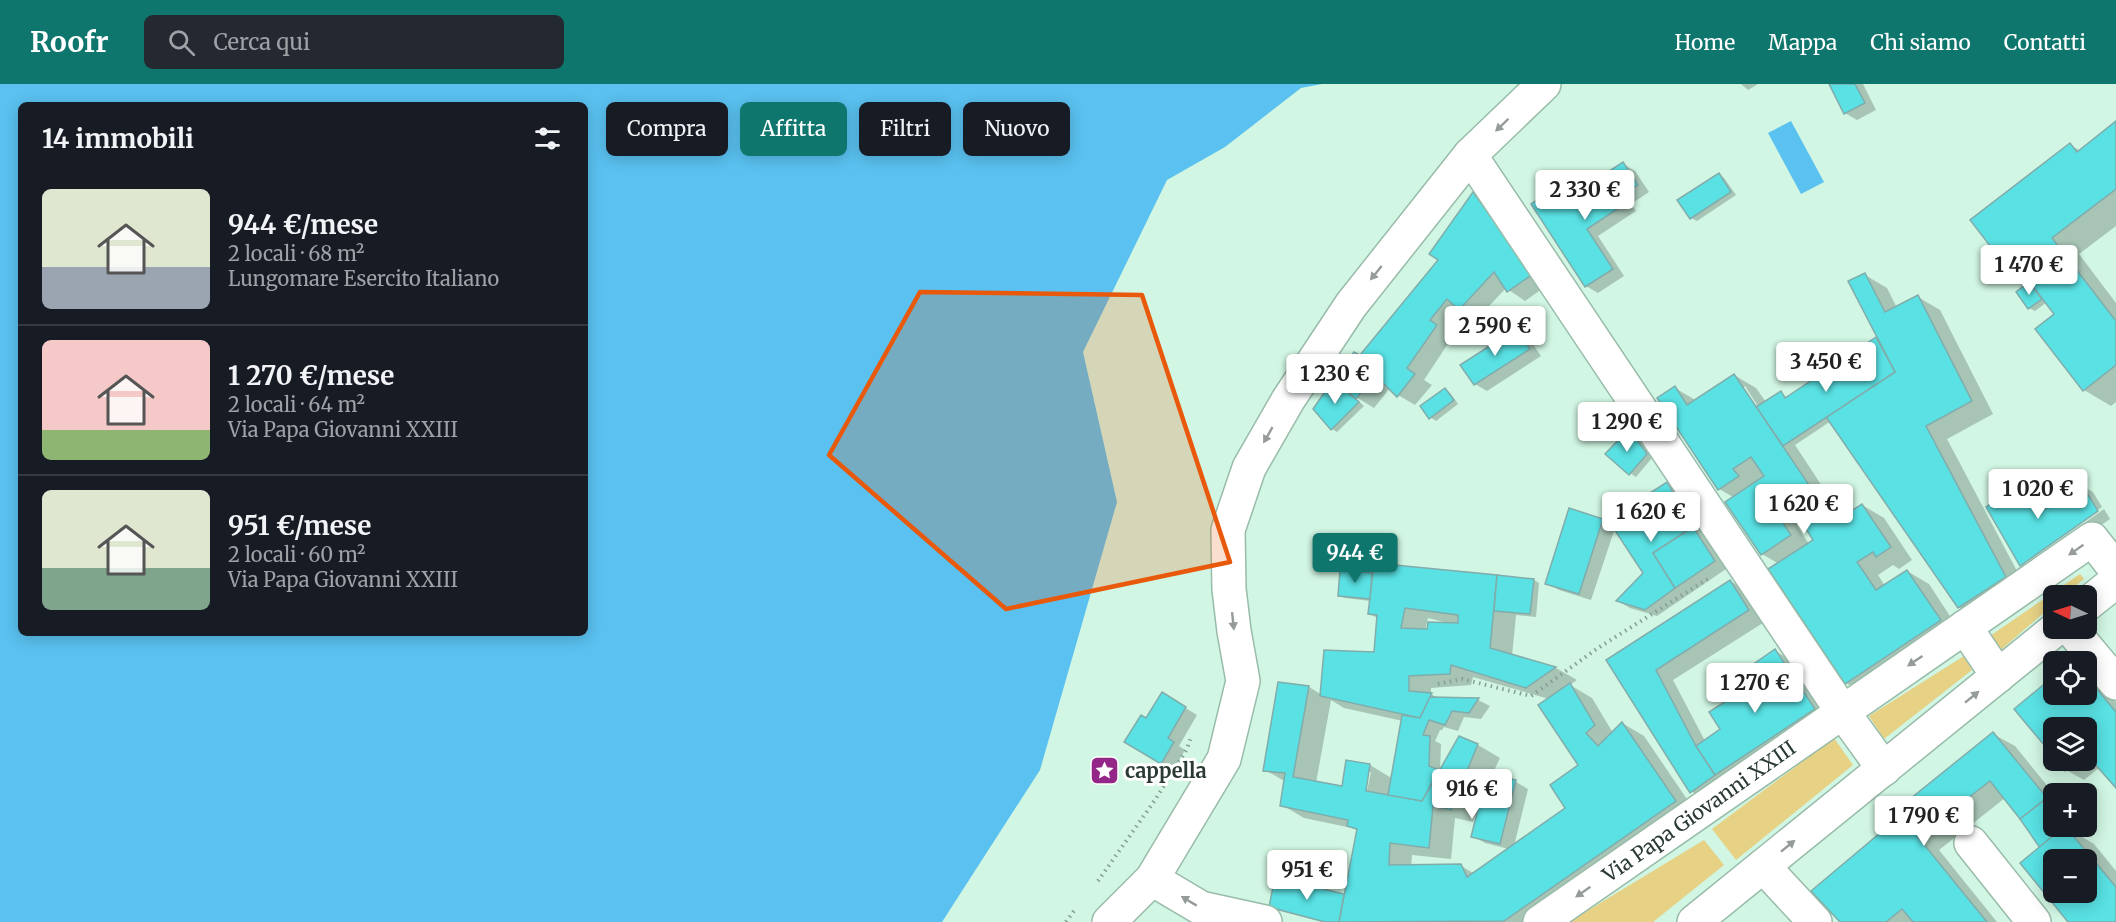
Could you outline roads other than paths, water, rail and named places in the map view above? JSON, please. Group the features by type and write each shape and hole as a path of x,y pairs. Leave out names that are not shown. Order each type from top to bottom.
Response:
{"street":[{"path":"1109,922 1152,879 1224,759 1243,681 1229,589 1228,530 1249,468 1288,400 1351,305 1470,155 1544,84"},
{"path":"1470,155 1842,711 1884,769"},
{"name":"Via Papa Giovanni XXIII","path":"1540,922 2092,540 2116,570"},
{"path":"2097,596 2116,581"},
{"path":"1965,627 1998,676"},
{"path":"1694,922 2043,639"},
{"path":"2079,639 2116,683"},
{"path":"1971,843 2034,922"},
{"path":"1763,866 1815,922"},
{"path":"1152,879 1201,908 1265,922"}],"water":[{"path":"0,84 1322,84 1301,88 1225,147 1167,180 1083,352 1117,502 1040,770 942,922 0,922"},
{"path":"1791,121 1824,182 1801,194 1768,133"}],"place":[{"name":"cappella","path":"1104,770"}]}
